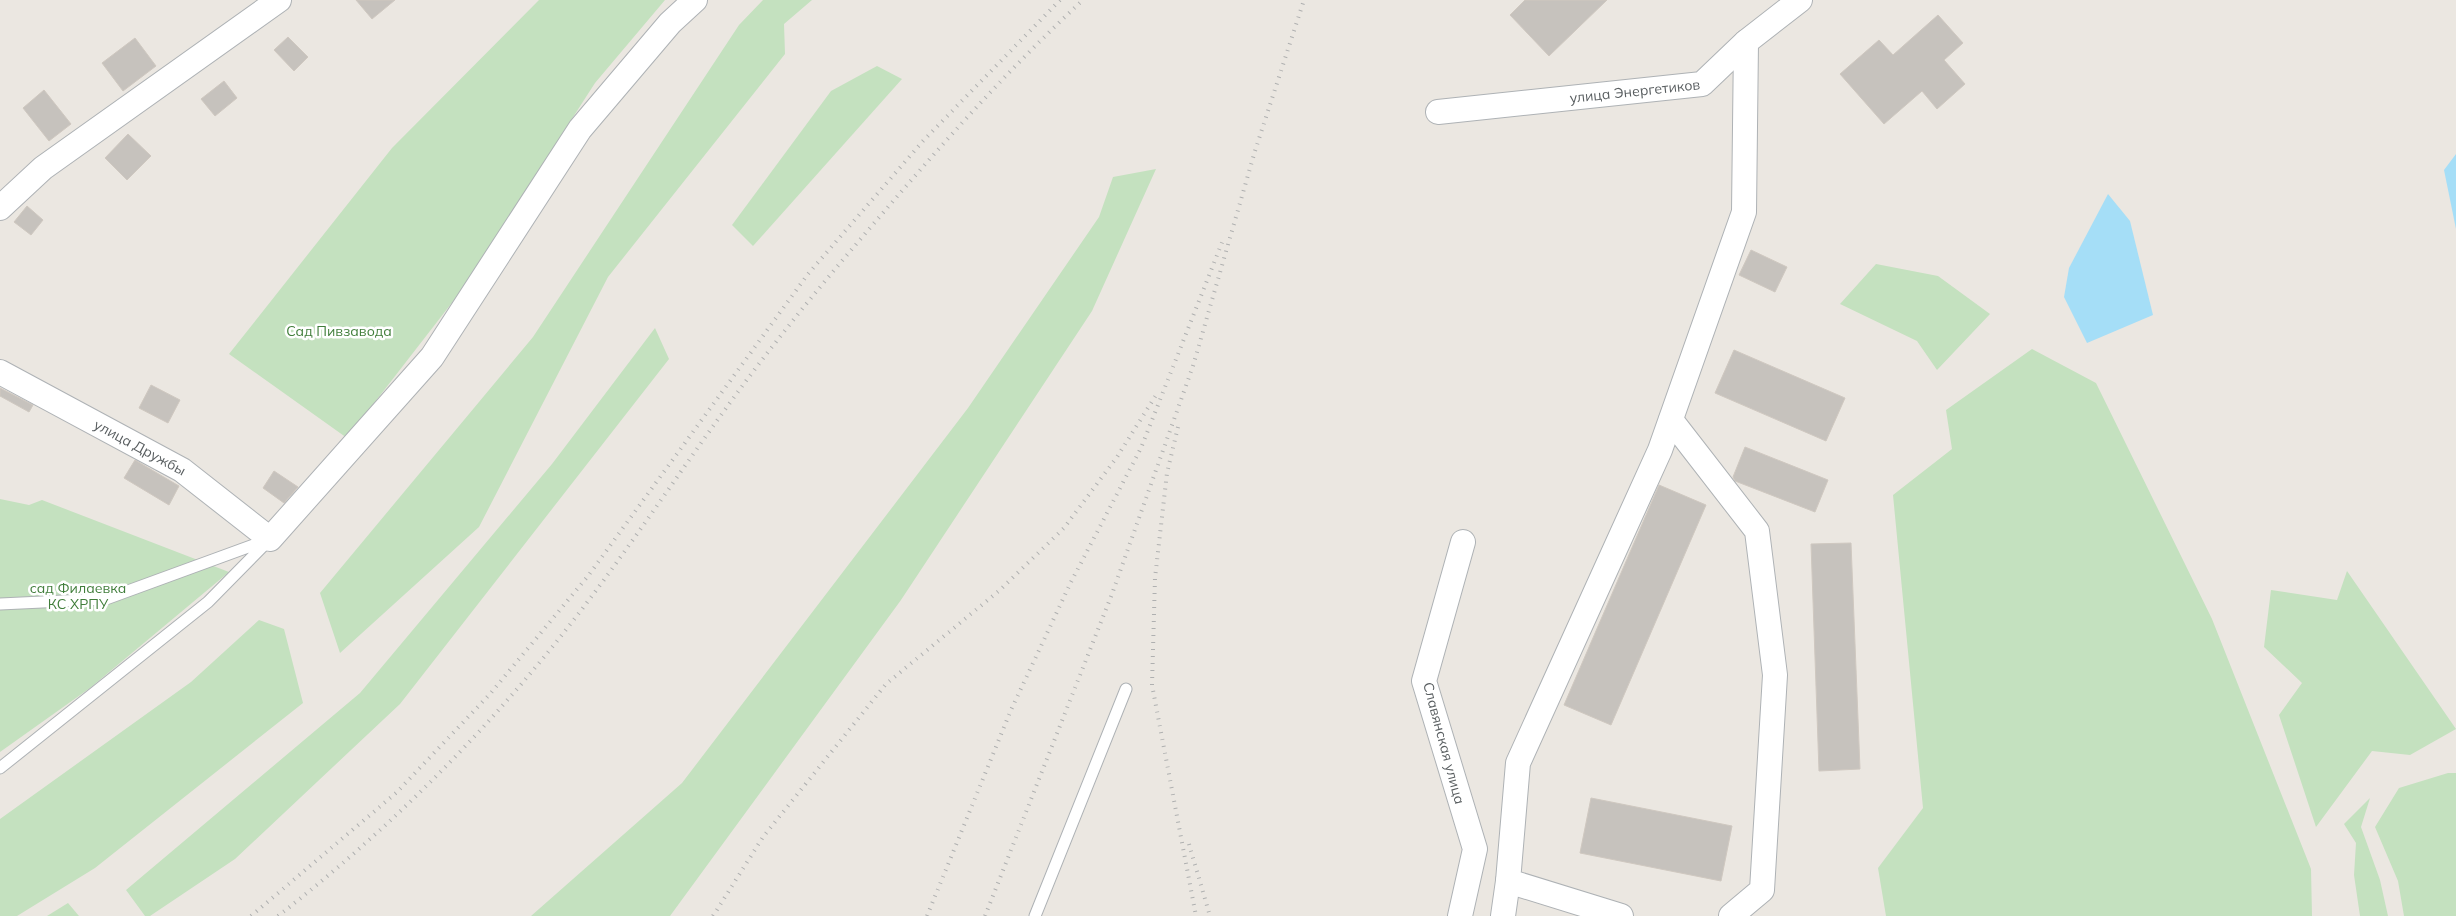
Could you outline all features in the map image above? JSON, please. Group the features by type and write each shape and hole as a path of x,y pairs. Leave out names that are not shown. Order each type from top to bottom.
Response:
{"street":[{"path":"0,208 43,168 279,0"},
{"path":"270,539 432,357 580,129 670,23 695,0"},
{"name":"улица Энергетиков","path":"1438,112 1702,84 1746,42 1800,0"},
{"path":"1502,916 1508,881 1518,763 1660,450 1744,212 1746,42"},
{"name":"улица Дружбы","path":"0,372 182,470 270,539"},
{"path":"1671,420 1757,531 1774,666 1762,890 1731,916"},
{"name":"Славянская улица","path":"1460,916 1474,849 1424,681 1463,542"},
{"path":"1508,881 1621,916"}],"lane":[{"path":"0,604 106,599 270,539"},
{"path":"0,768 208,602 270,539"},
{"path":"1035,916 1126,689"}],"green space":[{"name":"Сад Пивзавода","path":"539,0 665,0 595,83 461,291 347,438 229,354 392,148"},
{"path":"763,0 812,0 784,24 785,54 608,277 479,527 340,653 320,593 533,337 739,25"},
{"path":"877,66 902,79 753,246 732,225 831,91"},
{"path":"1156,169 1092,311 901,600 670,916 531,916 682,783 968,408 1099,217 1113,177"},
{"path":"1876,264 1938,276 1990,314 1937,370 1917,341 1840,304"},
{"path":"655,328 669,359 400,704 235,859 150,916 145,916 126,890 360,693 552,464"},
{"path":"2032,349 2096,383 2212,619 2311,869 2312,916 1886,916 1878,868 1923,808 1893,495 1952,449 1946,410"},
{"name":"сад Филаевка КС ХРПУ","path":"0,499 29,505 42,500 229,572 90,688 0,752"},
{"path":"2347,571 2456,729 2410,755 2372,751 2316,827 2279,715 2302,683 2264,647 2271,590 2337,600"},
{"path":"259,620 284,629 303,703 95,868 17,916 0,916 0,819 191,682"},
{"path":"2448,773 2456,773 2456,916 2404,916 2398,881 2375,827 2399,788"},
{"path":"2370,798 2361,827 2380,880 2388,916 2360,916 2354,875 2356,843 2344,824"},
{"path":"68,903 79,916 47,916"}],"water":[{"path":"2456,154 2456,229 2444,170"},
{"path":"2108,194 2130,221 2153,315 2087,343 2064,297 2069,268"}],"building":[{"path":"356,0 395,0 372,19"},
{"path":"1525,0 1607,0 1549,56 1510,15"},
{"path":"1938,15 1963,43 1944,60 1965,84 1937,109 1922,91 1884,124 1840,74 1879,40 1893,55"},
{"path":"288,37 308,57 294,71 274,50"},
{"path":"135,38 156,66 123,91 102,63"},
{"path":"224,81 237,98 215,116 201,99"},
{"path":"44,90 71,124 49,141 23,108"},
{"path":"128,134 151,156 127,180 105,158"},
{"path":"27,206 43,220 31,235 14,222"},
{"path":"1751,250 1787,267 1775,292 1739,275"},
{"path":"1734,350 1845,398 1826,441 1715,393"},
{"path":"151,385 180,400 168,423 139,408"},
{"path":"0,388 33,405 29,412 0,396"},
{"path":"1745,447 1828,480 1815,512 1735,481 1733,477"},
{"path":"135,460 179,486 169,505 124,478"},
{"path":"274,471 298,487 284,503 263,488"},
{"path":"1659,485 1706,505 1611,725 1564,705"},
{"path":"1851,543 1860,769 1819,771 1811,544"},
{"path":"1591,798 1732,826 1721,881 1580,853"}],"railway":[{"path":"251,916 396,793 490,694 588,576 808,274 923,141 1060,0"},
{"path":"278,916 380,830 444,768 505,703 563,634 722,413 824,283 967,118 1012,69 1083,0"},
{"path":"985,916 1112,594 1193,366 1255,151 1304,0"},
{"path":"927,916 1011,710 1071,582 1141,448 1223,240"},
{"path":"713,916 763,837 886,684 1000,590 1064,528 1117,457 1158,392"},
{"path":"1178,427 1167,473 1155,578 1152,685 1196,916"},
{"path":"1189,844 1210,916"}]}
